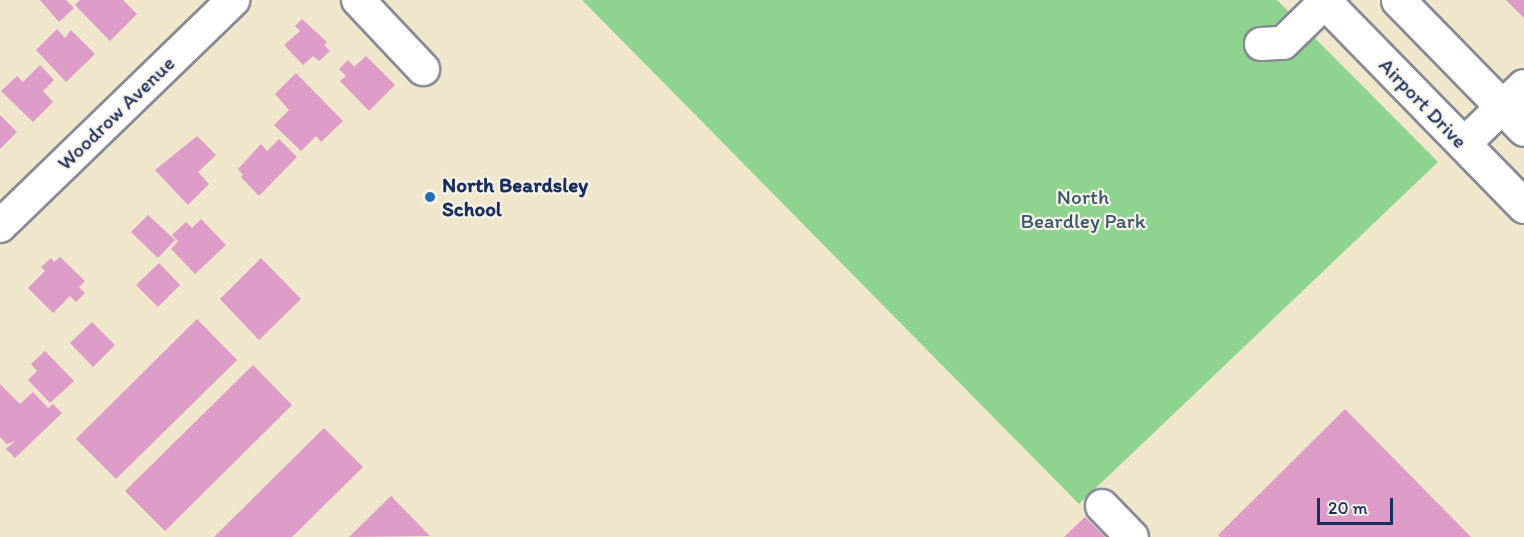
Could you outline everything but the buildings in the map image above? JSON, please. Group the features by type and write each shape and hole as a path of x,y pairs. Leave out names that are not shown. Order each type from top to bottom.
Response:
{"main road":[{"path":"1398,0 1517,107"},
{"name":"Airport Drive","path":"1324,1 1524,206"}],"street":[{"name":"Woodrow Avenue","path":"0,226 233,0"},
{"path":"358,0 423,69"},
{"path":"1261,44 1283,43 1324,1"},
{"path":"1464,144 1517,107"},
{"path":"1102,506 1132,537"}],"green space":[{"name":"North Beardley Park","path":"582,0 1277,0 1438,162 1079,504"}],"place":[{"name":"North Beardsley School","path":"430,197"}]}
